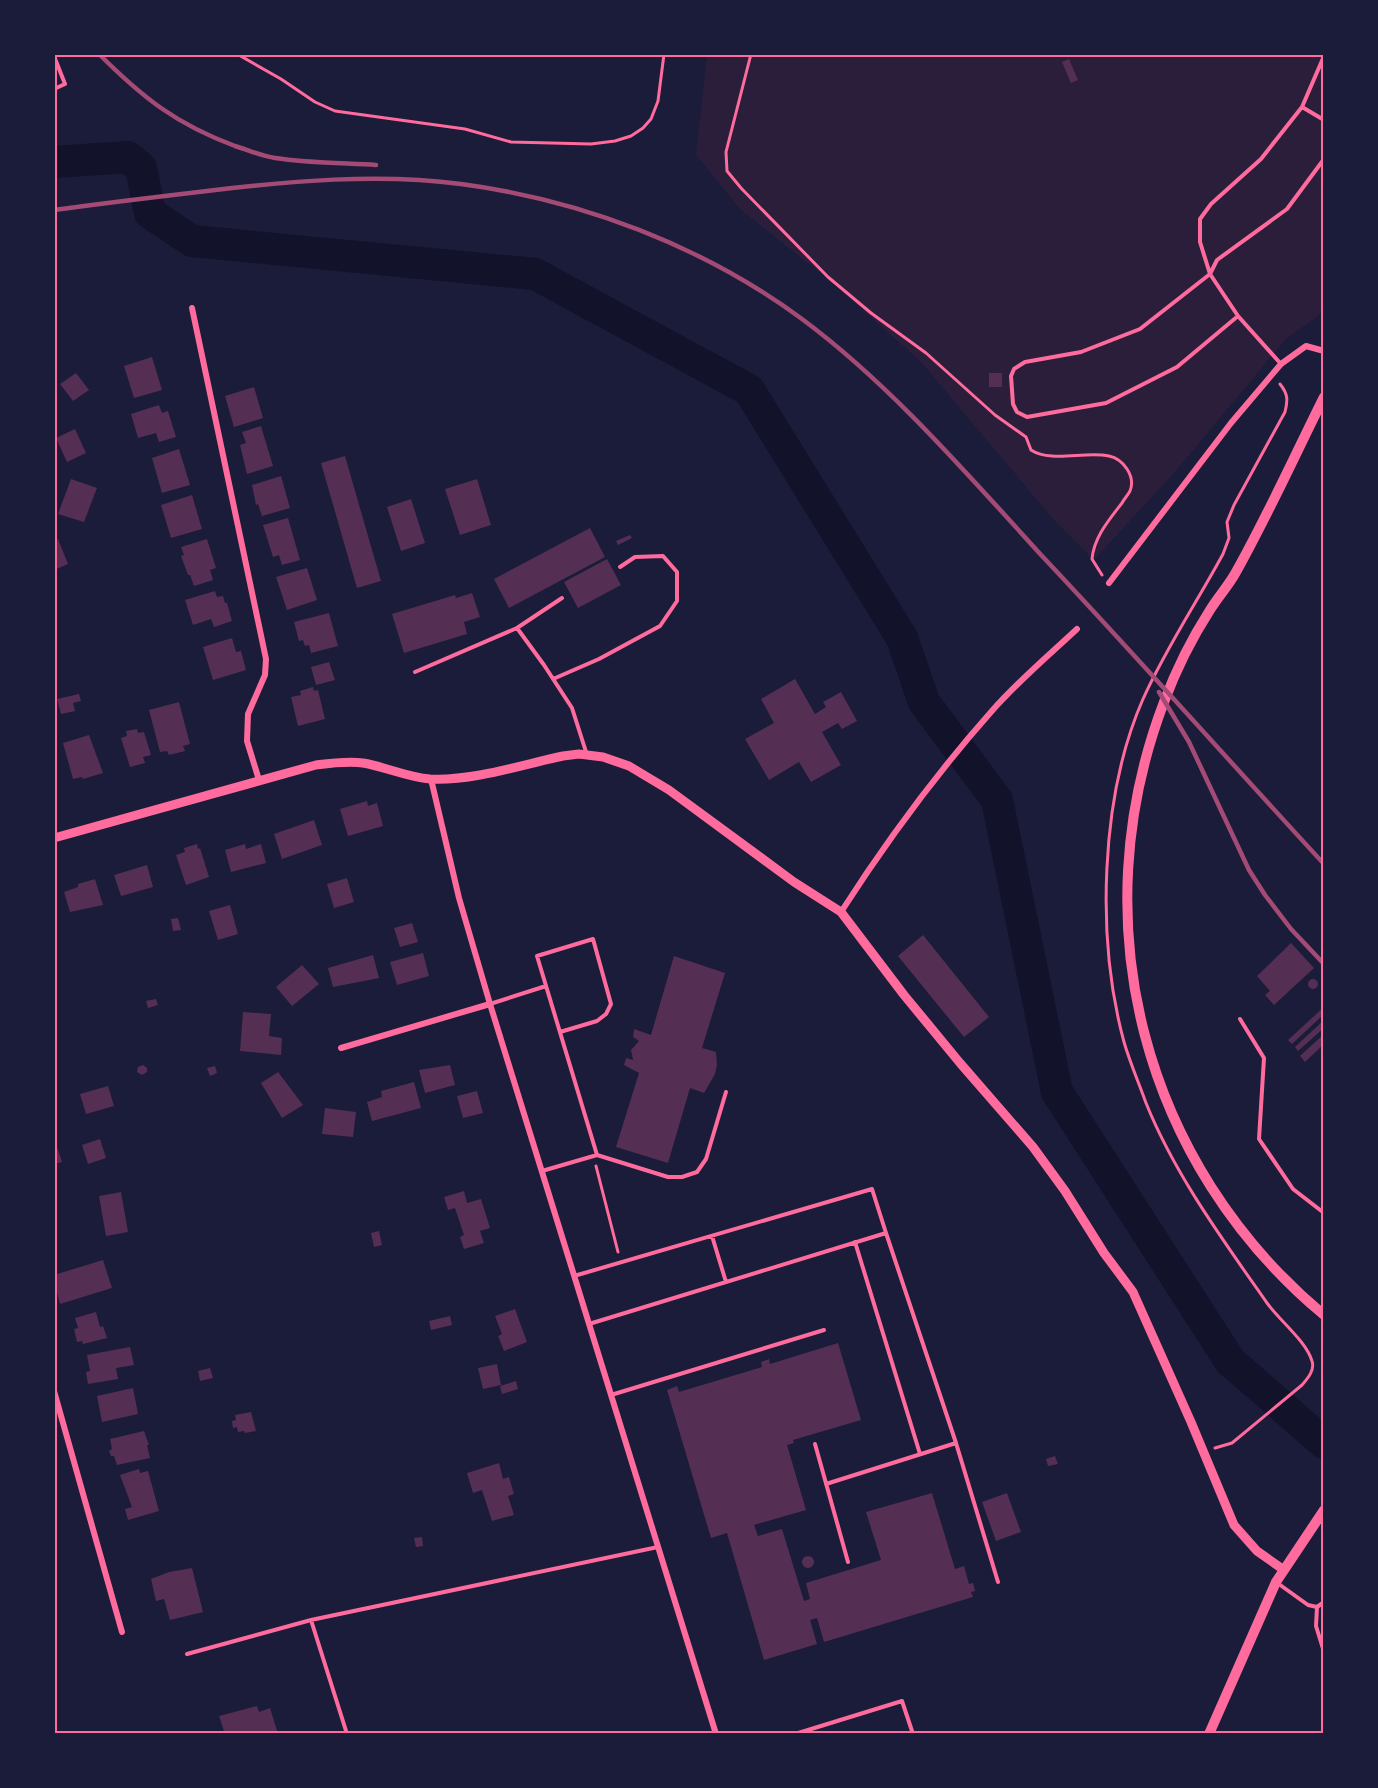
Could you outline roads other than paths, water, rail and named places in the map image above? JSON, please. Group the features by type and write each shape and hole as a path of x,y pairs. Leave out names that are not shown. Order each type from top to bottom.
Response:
{"main road":[{"path":"1324,398 1235,573 1185,653 1168,692 1150,740 1135,800 1127,879 1127,926 1133,984 1152,1064 1169,1108 1189,1151 1240,1230 1270,1266 1324,1315"},
{"path":"1209,1734 1276,1582 1324,1510"}],"street":[{"path":"192,309 266,659 265,675 248,714 247,741 259,780"},
{"path":"1109,583 1231,423 1281,364 1306,346 1324,351"},
{"path":"841,912 875,859 915,805 976,730 992,711 1077,629"},
{"path":"54,838 259,780 316,765 340,762 361,763 412,777 455,779 563,756 587,755 603,757 628,766 669,790 794,882 841,912 946,1046 1033,1147 1133,1292 1234,1525 1257,1551 1284,1570"},
{"path":"431,778 459,898 490,1004 716,1734"},
{"path":"341,1048 490,1004"},
{"path":"54,1391 122,1632"}],"lane":[{"path":"54,56 65,84 54,88"},
{"path":"1281,364 1238,316 1210,273 1200,242 1200,219 1210,204 1261,159 1302,107 1324,56"},
{"path":"1302,107 1324,120"},
{"path":"1238,316 1177,367 1106,404 1027,417 1017,412 1013,404 1011,376 1014,369 1025,362 1081,352 1140,329 1210,273 1217,260 1287,209 1324,159"},
{"path":"553,679 599,659 660,626 676,601 677,572 663,556 635,557 620,567"},
{"path":"415,672 517,628 562,598"},
{"path":"517,628 572,708 587,755"},
{"path":"560,1032 597,1021 606,1014 611,1004 593,939 537,956 596,1156"},
{"path":"490,1004 546,986"},
{"path":"1240,1019 1264,1058 1259,1139 1293,1189 1324,1213"},
{"path":"542,1171 596,1156 668,1177 682,1178 697,1173 706,1159 726,1092"},
{"path":"574,1276 872,1189 956,1443 998,1582"},
{"path":"589,1324 886,1233"},
{"path":"712,1236 726,1282"},
{"path":"855,1242 920,1454"},
{"path":"611,1395 824,1330"},
{"path":"826,1484 956,1443"},
{"path":"814,1444 848,1562"},
{"path":"187,1654 311,1620 658,1547"},
{"path":"1276,1582 1308,1605 1317,1607 1324,1602"},
{"path":"1317,1607 1316,1626 1323,1642 1324,1652"},
{"path":"311,1620 347,1734"},
{"path":"795,1734 902,1701 914,1734"}],"waterway":[{"path":"54,162 128,157 141,168 150,213 192,241 535,274 749,390 902,638 924,702 997,800 1057,1092 1230,1361 1324,1443"}],"railway":[{"path":"99,54 161,108 214,138 275,158 376,165"},
{"path":"54,210 302,181 366,179 429,181 506,191 596,214 683,248 724,269 802,319 867,372 898,402 1114,633 1324,864"},
{"path":"1159,692 1189,742 1249,870 1291,929 1324,964"}]}
